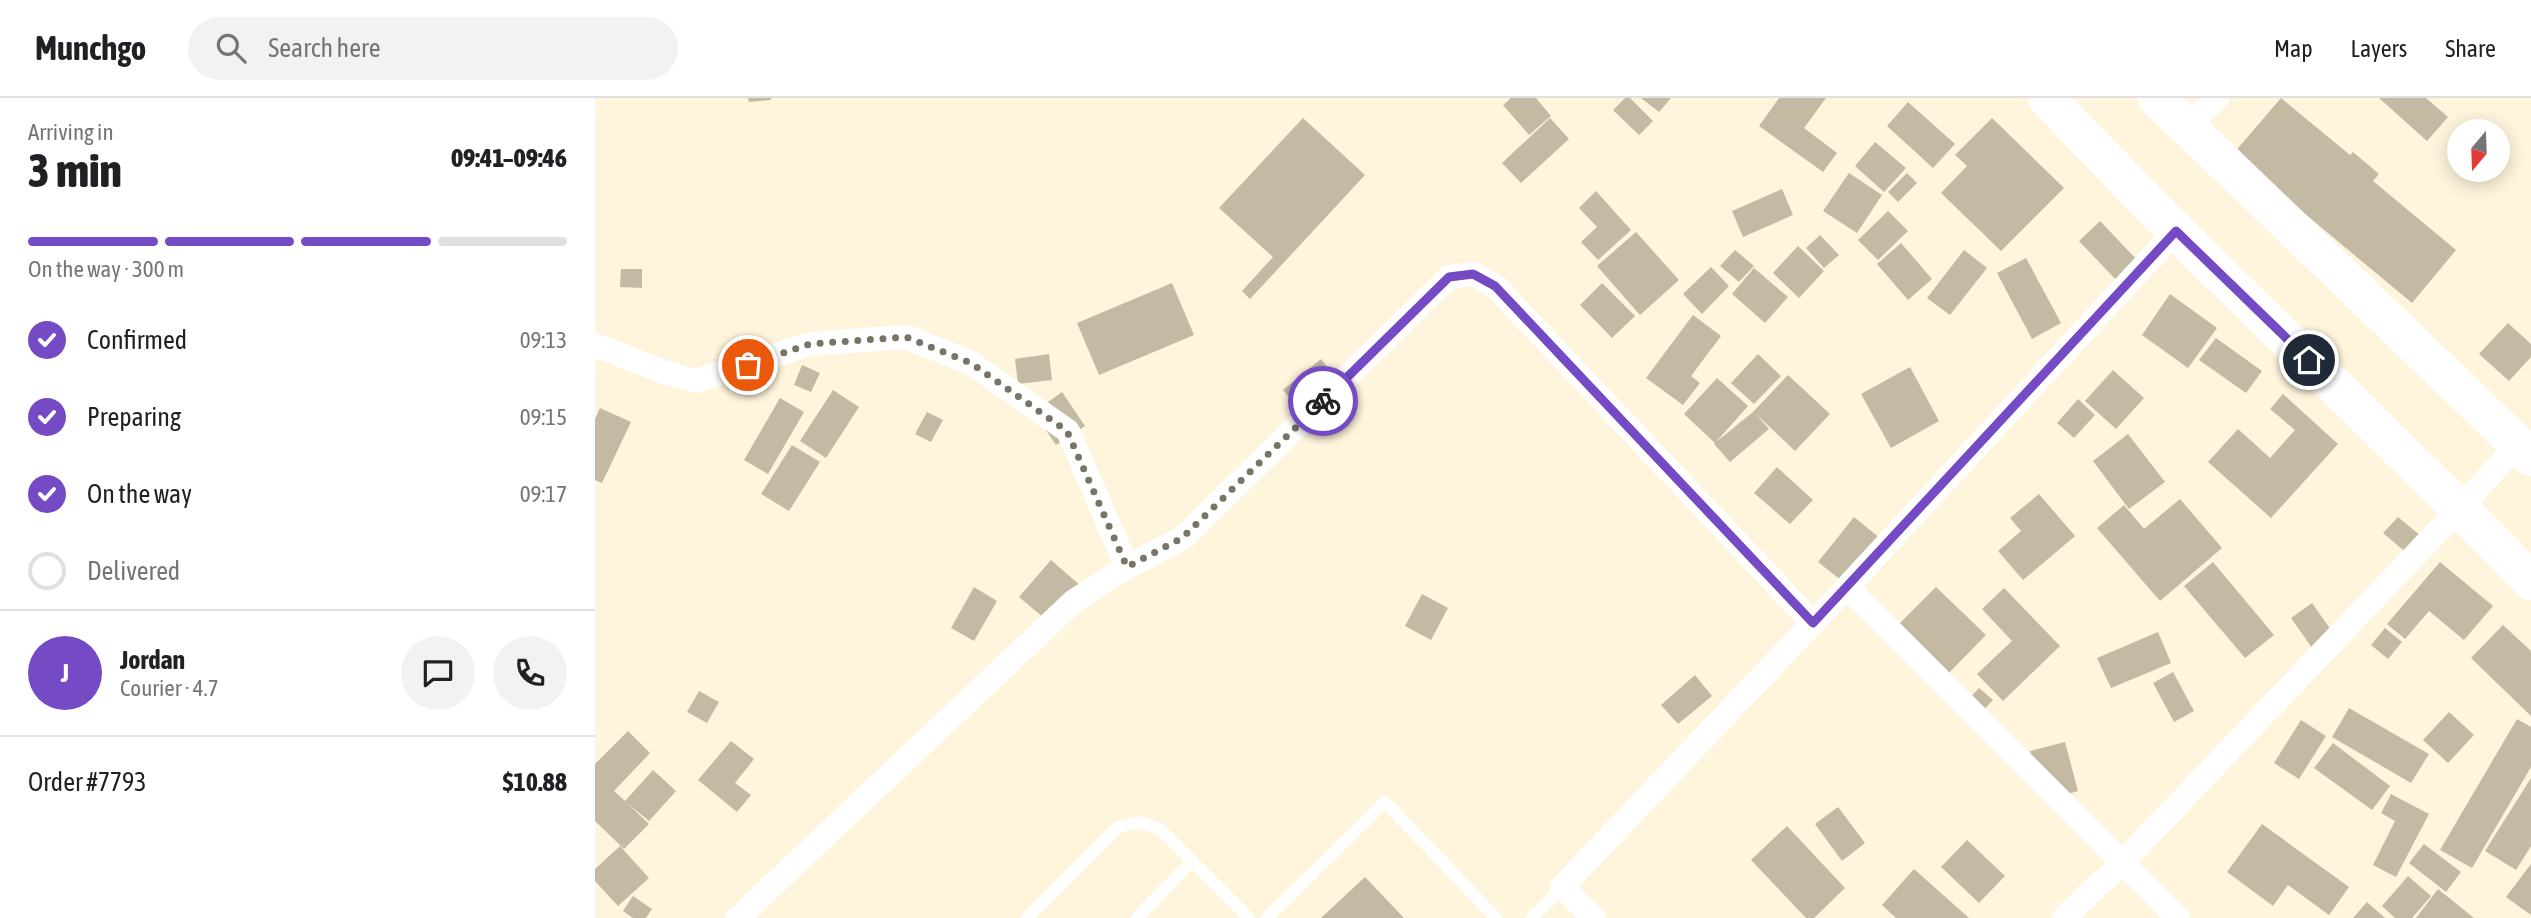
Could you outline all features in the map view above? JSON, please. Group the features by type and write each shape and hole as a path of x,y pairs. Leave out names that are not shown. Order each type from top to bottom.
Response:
{"highway":[{"path":"2047,98 2176,231 2460,508 2531,581"},
{"path":"2157,98 2525,451"}],"street":[{"path":"2188,125 2217,98"},
{"path":"1594,918 1562,887 1847,587 2176,231"},
{"path":"738,918 1074,601 1127,567 1182,538 1449,277 1473,274 1495,286 1813,623"},
{"path":"595,345 664,372 696,381 810,344 906,337 971,363 1067,431 1127,567"},
{"path":"2064,918 2122,863 2460,508 2525,451"},
{"path":"1847,587 2178,918"}],"lane":[{"path":"1266,918 1385,802 1496,918"},
{"path":"1027,918 1118,827 1139,822 1160,829 1249,918"},
{"path":"1137,918 1192,861"},
{"path":"1532,918 1562,887"}],"building":[{"path":"748,98 771,98 771,100 749,102"},
{"path":"1511,98 1536,98 1551,116 1529,135 1503,105"},
{"path":"1625,98 1630,98 1653,121 1639,135 1613,110"},
{"path":"1641,98 1671,98 1659,112"},
{"path":"1779,98 1826,98 1804,128 1837,153 1823,172 1759,126"},
{"path":"2281,98 2350,155 2353,152 2379,174 2373,181 2456,250 2412,303 2233,154"},
{"path":"2379,98 2426,98 2448,117 2427,141"},
{"path":"1908,102 1955,144 1933,168 1887,126"},
{"path":"1303,118 1365,175 1250,299 1242,291 1273,257 1219,208"},
{"path":"1550,118 1569,139 1521,183 1502,163"},
{"path":"1992,118 2064,188 2001,251 1941,193 1967,166 1955,155"},
{"path":"1875,142 1906,168 1884,192 1855,166"},
{"path":"1849,173 1882,195 1857,233 1823,211"},
{"path":"1907,173 1917,183 1898,202 1888,192"},
{"path":"1782,189 1793,215 1743,237 1732,211"},
{"path":"1596,191 1631,230 1598,260 1581,242 1597,227 1579,208"},
{"path":"1888,211 1908,231 1878,260 1858,240"},
{"path":"2100,221 2141,264 2120,284 2079,241"},
{"path":"1636,232 1679,280 1640,315 1597,266"},
{"path":"1820,235 1839,255 1824,268 1806,248"},
{"path":"1901,243 1932,279 1908,300 1877,264"},
{"path":"1798,246 1824,271 1799,298 1773,273"},
{"path":"1735,250 1754,266 1739,282 1720,266"},
{"path":"1964,250 1987,268 1950,315 1927,298"},
{"path":"2026,258 2061,323 2032,339 1997,273"},
{"path":"1711,267 1729,286 1702,314 1683,294"},
{"path":"1754,268 1788,297 1765,323 1732,294"},
{"path":"621,269 642,269 642,288 620,287"},
{"path":"1172,283 1194,335 1099,375 1077,323"},
{"path":"1602,283 1635,316 1612,338 1580,305"},
{"path":"2170,294 2217,328 2188,368 2142,335"},
{"path":"1693,315 1721,336 1691,376 1700,383 1683,405 1646,378"},
{"path":"2508,323 2531,344 2531,357 2509,381 2479,354"},
{"path":"2216,338 2262,371 2246,393 2199,360"},
{"path":"1049,354 1052,380 1018,384 1015,359"},
{"path":"1758,354 1781,376 1754,404 1731,383"},
{"path":"1321,359 1337,380 1300,410 1283,390"},
{"path":"802,365 820,373 811,392 794,385"},
{"path":"1910,367 1939,421 1891,448 1861,394"},
{"path":"2113,370 2144,398 2116,429 2085,401"},
{"path":"1788,375 1830,414 1795,451 1756,414 1769,429 1730,462 1715,443 1684,414 1717,378 1748,406 1716,442 1753,412"},
{"path":"833,390 859,407 826,458 800,441"},
{"path":"1062,392 1085,426 1056,445 1034,412"},
{"path":"2283,394 2338,444 2271,518 2208,462 2238,429 2270,458 2295,430 2270,409"},
{"path":"780,398 804,412 768,474 744,460"},
{"path":"2078,399 2095,415 2074,438 2057,423"},
{"path":"600,408 631,422 602,483 595,480 595,419"},
{"path":"927,412 943,420 931,442 915,434"},
{"path":"2128,434 2165,482 2129,509 2093,461"},
{"path":"792,445 820,462 789,511 761,494"},
{"path":"1777,467 1813,500 1790,524 1754,493"},
{"path":"2039,494 2075,536 2023,580 1998,551 2021,531 2010,518"},
{"path":"2180,499 2222,548 2160,601 2097,528 2124,505 2144,529"},
{"path":"1854,517 1881,539 1846,584 1818,562"},
{"path":"2398,517 2428,542 2414,559 2383,533"},
{"path":"1051,560 1082,587 1050,623 1019,597"},
{"path":"2213,562 2274,635 2245,658 2184,586"},
{"path":"2440,562 2493,606 2464,640 2429,611 2405,639 2387,624"},
{"path":"974,587 997,601 974,641 951,628"},
{"path":"1936,587 1986,635 1941,681 1891,632"},
{"path":"2004,588 2060,646 2003,701 1977,674 2012,641 1982,609"},
{"path":"1422,594 1448,608 1431,640 1405,626"},
{"path":"2312,603 2336,637 2315,652 2291,618"},
{"path":"2503,625 2531,651 2531,716 2471,658"},
{"path":"2385,628 2402,642 2388,659 2371,645"},
{"path":"2158,632 2171,663 2111,688 2097,658"},
{"path":"2173,672 2194,711 2174,722 2153,683"},
{"path":"1695,675 1712,696 1678,724 1661,705"},
{"path":"1979,688 1993,700 1976,718 1963,705"},
{"path":"699,691 719,702 707,723 687,712"},
{"path":"2349,708 2429,754 2411,783 2332,737"},
{"path":"2449,712 2474,735 2448,763 2423,740"},
{"path":"2517,719 2531,727 2531,767 2472,868 2440,850"},
{"path":"2301,720 2326,736 2299,779 2274,763"},
{"path":"628,731 650,753 614,791 625,801 653,770 676,791 649,821 627,803 649,824 624,849 595,821 595,764"},
{"path":"731,741 754,759 735,783 751,795 737,812 698,780"},
{"path":"2065,742 2078,791 2044,801 2030,751"},
{"path":"2333,743 2390,786 2372,810 2314,768"},
{"path":"2531,778 2531,846 2516,870 2485,851"},
{"path":"2391,794 2429,814 2396,877 2373,865 2395,821 2381,813"},
{"path":"1838,807 1865,843 1842,861 1815,824"},
{"path":"2262,824 2349,887 2329,915 2288,885 2273,906 2227,872"},
{"path":"1787,826 1845,888 1814,918 1806,918 1751,860"},
{"path":"1967,840 2005,876 1979,903 1941,867"},
{"path":"2424,844 2461,872 2446,892 2409,863"},
{"path":"620,846 649,878 618,906 595,881 595,869"},
{"path":"2531,864 2531,915 2506,897"},
{"path":"1914,869 1969,918 1896,918 1882,905"},
{"path":"2408,876 2431,896 2412,918 2395,918 2382,906"},
{"path":"1365,877 1404,918 1321,918"},
{"path":"2438,889 2474,918 2416,918"},
{"path":"633,896 652,909 646,918 633,918 623,911"},
{"path":"2367,902 2385,918 2353,918"}],"way so far":[{"path":"748,365 810,344 906,337 971,363 1067,431 1127,567 1182,538 1323,401"}],"route":[{"path":"1323,401 1449,277 1473,274 1495,286 1813,623 2176,231 2309,360"}]}
